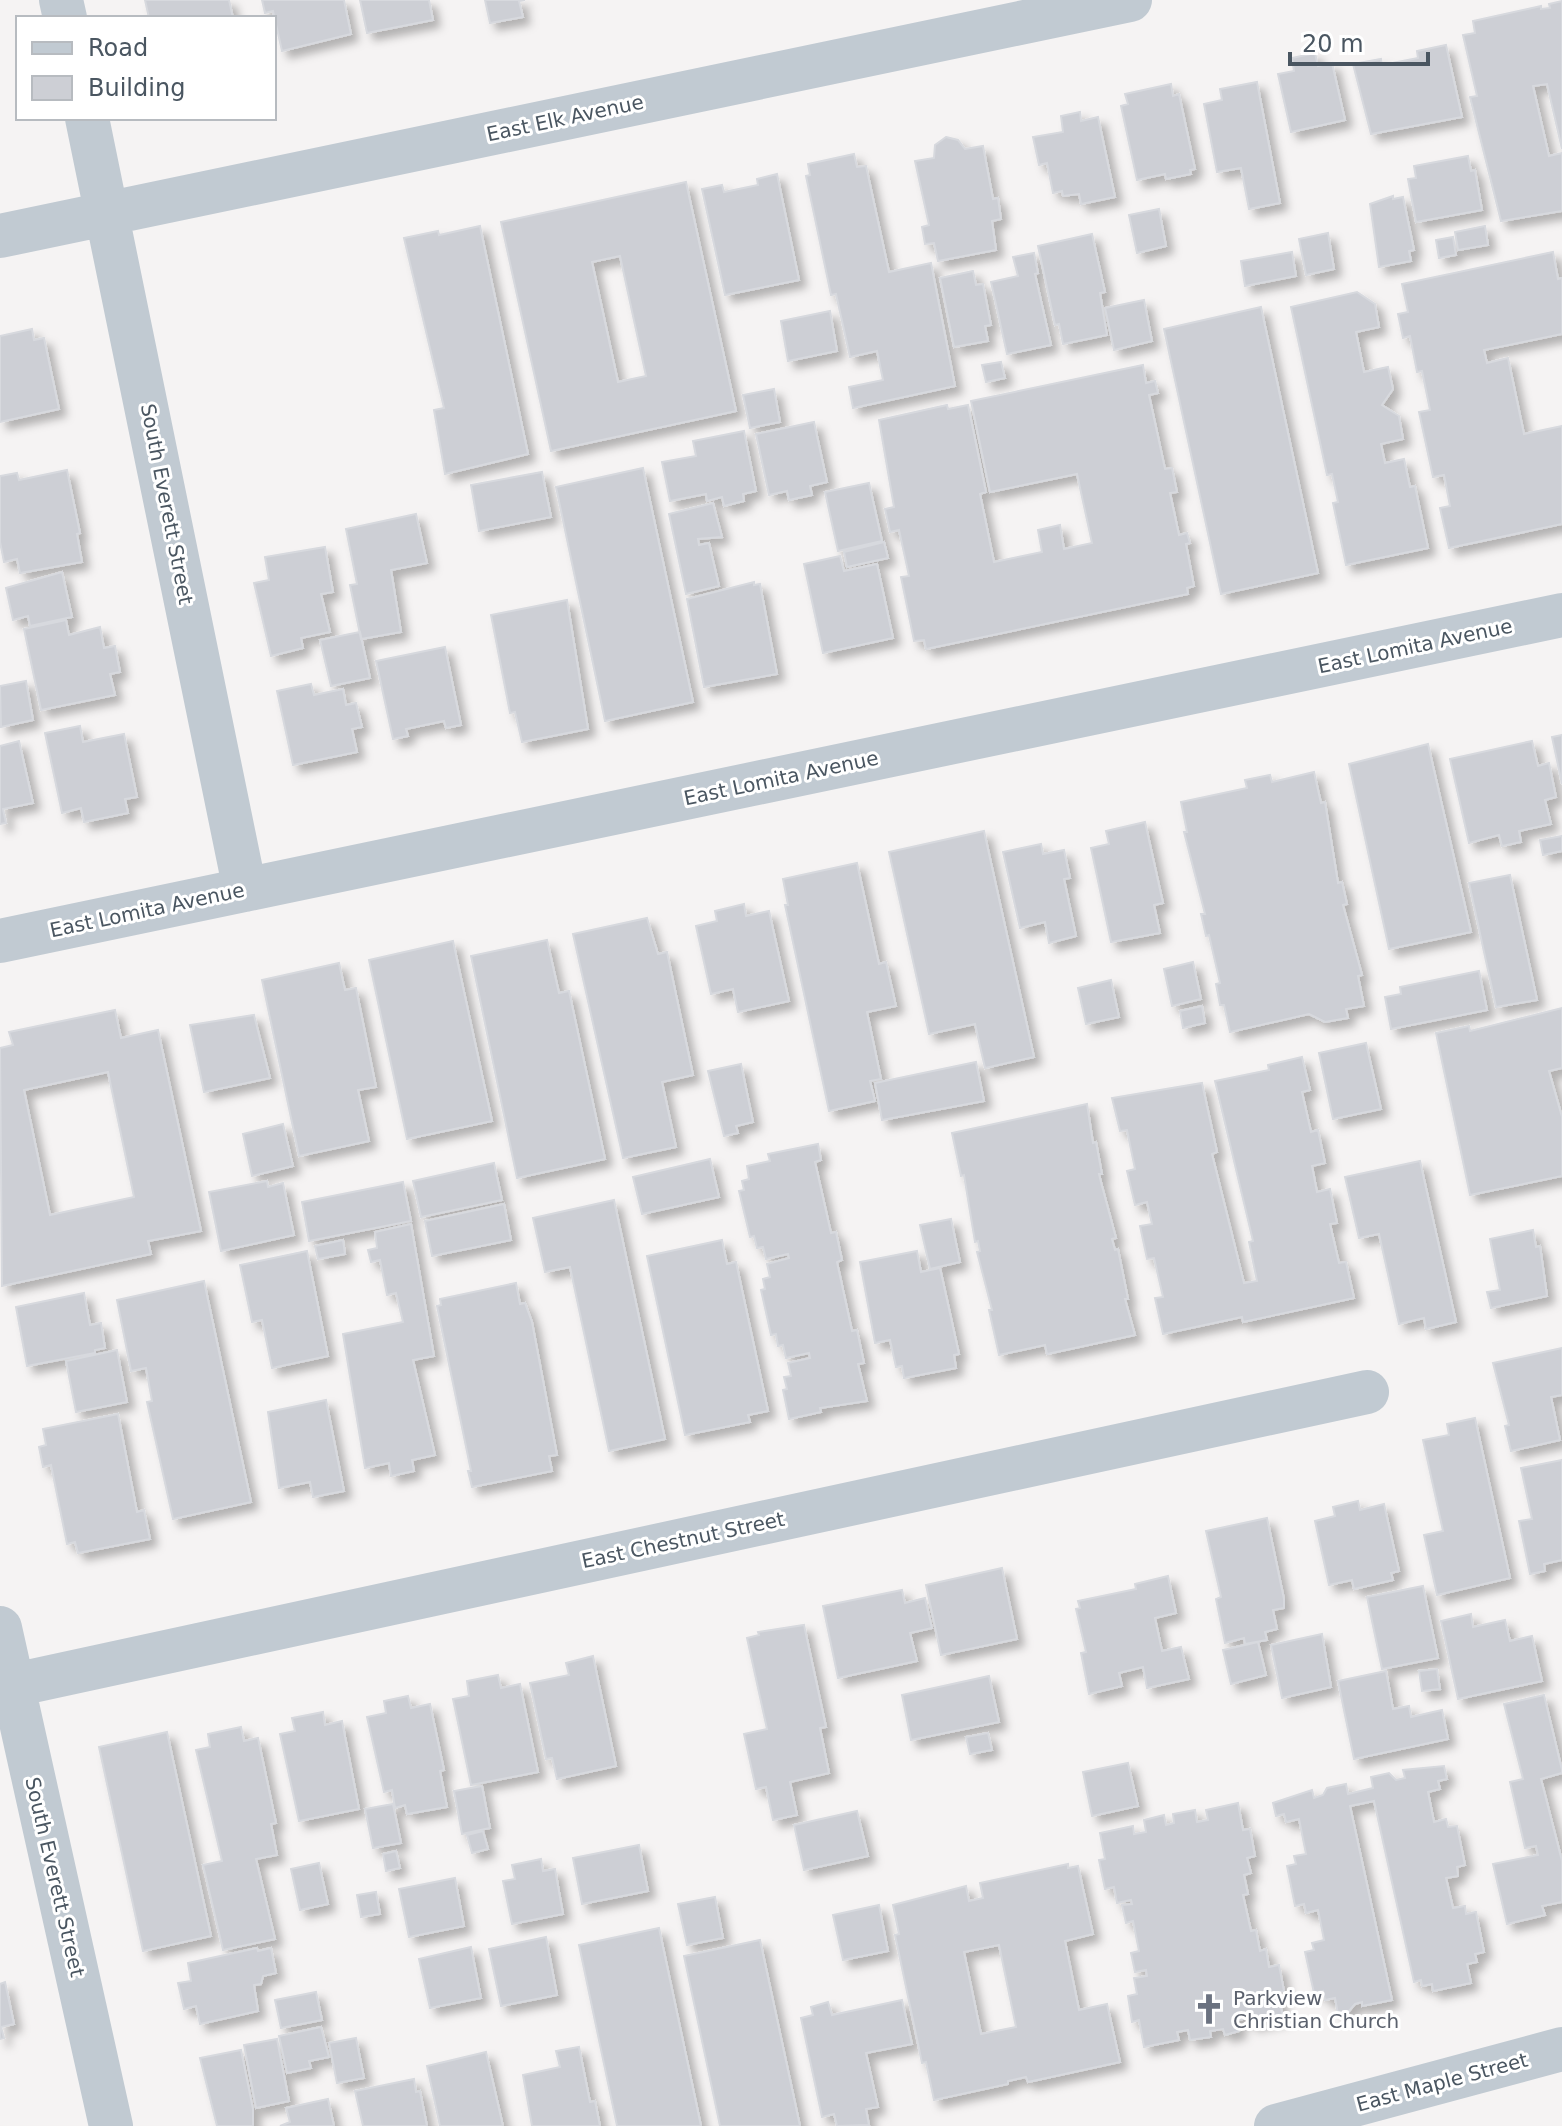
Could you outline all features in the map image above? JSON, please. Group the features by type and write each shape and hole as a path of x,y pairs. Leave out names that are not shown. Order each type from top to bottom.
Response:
{"street":[{"name":"East Elk Avenue","path":"0,236 1130,0"},
{"name":"South Everett Street","path":"87,120 245,890"},
{"name":"East Lomita Avenue","path":"0,941 1562,615"},
{"name":"East Chestnut Street","path":"6,1686 1367,1392"},
{"name":"South Everett Street","path":"0,1628 6,1686 111,2126"},
{"name":"East Maple Street","path":"1276,2126 1561,2054"}],"building":[{"path":"145,0 229,0 233,16 149,16"},
{"path":"262,0 344,0 351,34 282,51 276,16 273,11 265,13"},
{"path":"360,0 429,0 433,20 367,33"},
{"path":"485,0 525,0 519,1 523,17 490,23"},
{"path":"1562,1 1562,149 1547,84 1533,86 1549,156 1562,153 1562,211 1501,221 1470,97 1477,96 1463,35 1475,33 1473,21 1541,6 1541,9 1550,8 1549,4"},
{"path":"1446,45 1462,117 1371,134 1353,64 1381,59 1382,65 1418,58 1417,51"},
{"path":"1315,53 1318,66 1332,63 1345,120 1291,132 1278,74 1294,71 1292,58"},
{"path":"1257,82 1280,203 1249,209 1241,168 1217,172 1204,104 1222,100 1220,89"},
{"path":"1171,84 1173,96 1179,94 1195,169 1190,170 1191,174 1166,179 1165,174 1137,180 1121,106 1128,104 1125,94"},
{"path":"1080,112 1081,121 1098,117 1115,197 1081,204 1079,194 1063,196 1062,191 1053,193 1047,163 1039,165 1033,137 1063,132 1061,116"},
{"path":"946,137 958,140 965,149 983,146 993,199 998,198 1001,219 992,221 996,250 938,261 934,243 925,244 922,227 929,225 915,161 934,158 935,145"},
{"path":"854,154 857,167 866,166 889,272 931,263 955,386 853,408 849,387 883,380 877,351 850,357 836,294 831,295 806,176 810,175 808,164"},
{"path":"1468,156 1471,171 1475,170 1482,210 1416,222 1408,179 1416,178 1414,166"},
{"path":"777,174 799,280 725,295 702,189 722,185 724,192 758,185 757,179"},
{"path":"686,182 736,411 551,451 501,222","holes":["620,256 646,376 618,382 592,262"]},
{"path":"1393,196 1393,199 1403,197 1414,250 1409,251 1411,261 1379,267 1370,204"},
{"path":"1159,209 1166,246 1137,253 1129,215"},
{"path":"480,226 528,454 445,474 434,410 444,408 404,238 438,231 439,235"},
{"path":"1485,226 1488,245 1458,250 1455,232"},
{"path":"1328,233 1334,269 1306,275 1299,239"},
{"path":"1092,234 1105,292 1100,293 1107,335 1063,344 1059,324 1055,325 1038,246"},
{"path":"1453,237 1456,255 1439,258 1436,240"},
{"path":"1292,252 1296,276 1245,286 1241,261"},
{"path":"1553,252 1558,279 1562,278 1562,334 1484,350 1487,363 1508,358 1524,434 1562,426 1562,524 1449,548 1440,508 1450,506 1444,475 1433,477 1419,412 1430,410 1422,371 1417,372 1410,336 1403,338 1398,314 1408,312 1402,284"},
{"path":"1034,253 1038,273 1035,274 1051,345 1007,354 991,282 1018,276 1013,257"},
{"path":"973,271 976,285 983,284 991,325 985,326 988,341 954,347 940,278"},
{"path":"1357,292 1375,304 1379,327 1356,332 1364,372 1388,367 1393,389 1382,405 1399,416 1403,439 1381,444 1385,463 1404,459 1410,487 1415,486 1428,548 1346,565 1333,503 1338,502 1332,474 1327,475 1291,307"},
{"path":"1144,300 1152,341 1114,350 1105,308"},
{"path":"1261,307 1318,573 1221,594 1164,329"},
{"path":"830,311 837,351 788,361 781,321"},
{"path":"32,329 34,340 44,338 59,409 0,422 0,336"},
{"path":"1001,362 1005,378 986,382 982,365"},
{"path":"1143,365 1146,383 1155,381 1158,393 1149,395 1165,469 1172,468 1177,492 1170,493 1179,535 1187,533 1190,543 1186,544 1194,586 1187,588 1188,594 926,649 924,640 914,641 901,577 909,576 899,530 890,532 885,509 894,507 879,420 947,405 948,409 968,405 986,492 980,494 994,562 1042,552 1038,530 1060,525 1064,549 1092,543 1077,474 990,492 971,401"},
{"path":"774,389 780,422 750,428 743,395"},
{"path":"814,422 827,482 810,486 812,495 789,500 787,491 769,495 756,434"},
{"path":"744,431 756,491 743,494 744,501 724,506 722,497 707,501 706,494 670,501 662,462 696,456 693,441"},
{"path":"643,468 693,702 605,721 556,487"},
{"path":"67,470 80,533 77,534 82,562 20,573 17,559 4,562 0,542 0,476 17,473 19,480"},
{"path":"542,472 551,517 479,531 471,485"},
{"path":"869,483 882,541 838,551 825,492"},
{"path":"713,503 722,537 698,539 699,545 709,543 719,586 686,594 669,514"},
{"path":"416,514 427,563 391,570 401,632 361,639 350,585 357,584 346,529"},
{"path":"884,542 888,558 847,567 844,552"},
{"path":"325,547 333,592 321,594 330,632 301,638 303,648 271,656 254,583 269,580 265,557"},
{"path":"840,556 844,571 877,564 893,638 823,653 804,564"},
{"path":"62,572 72,617 30,626 28,616 13,620 6,588"},
{"path":"754,582 754,585 760,584 777,674 704,687 687,599"},
{"path":"567,600 588,729 522,742 515,712 510,713 491,615"},
{"path":"66,620 69,635 100,627 104,648 115,646 120,672 110,674 115,695 41,710 24,629"},
{"path":"360,632 370,678 331,686 320,640"},
{"path":"445,647 461,725 446,728 444,721 406,729 408,736 393,739 376,661"},
{"path":"26,681 33,720 1,727 0,686"},
{"path":"311,684 314,695 343,689 346,705 356,703 362,727 352,729 357,752 293,765 277,691"},
{"path":"80,726 83,742 124,734 137,797 125,799 128,813 84,822 81,808 62,813 45,733"},
{"path":"1562,735 1562,784 1552,737"},
{"path":"19,741 33,803 3,809 6,823 0,824 0,746"},
{"path":"1532,741 1538,766 1549,763 1556,797 1545,800 1551,824 1519,831 1521,842 1502,846 1499,835 1469,843 1450,759"},
{"path":"1428,744 1471,932 1389,949 1349,764"},
{"path":"1314,772 1321,803 1325,802 1338,883 1342,882 1347,904 1343,905 1362,975 1358,976 1364,1006 1346,1009 1348,1018 1325,1022 1309,1014 1230,1032 1224,1005 1220,1005 1216,984 1220,983 1201,914 1205,914 1184,832 1187,832 1181,802 1247,788 1245,780 1270,775 1272,782"},
{"path":"1145,822 1163,903 1154,905 1160,933 1111,942 1091,848 1109,844 1106,831"},
{"path":"984,831 1034,1057 985,1068 975,1024 929,1034 889,852"},
{"path":"1562,836 1562,851 1543,855 1540,840"},
{"path":"1041,844 1043,854 1064,850 1070,878 1064,879 1076,936 1049,943 1045,922 1020,928 1003,852"},
{"path":"857,863 879,964 886,962 896,1006 867,1012 881,1079 870,1081 875,1101 829,1111 785,905 788,905 783,879"},
{"path":"1510,875 1537,1000 1496,1007 1469,883"},
{"path":"744,904 746,916 769,911 789,1001 738,1012 733,989 711,994 696,926 717,921 715,911"},
{"path":"647,918 658,954 667,952 693,1075 662,1082 676,1147 623,1158 573,934"},
{"path":"547,940 559,993 569,991 605,1159 517,1178 471,956"},
{"path":"453,941 492,1121 407,1139 369,960"},
{"path":"1193,962 1201,999 1172,1006 1164,969"},
{"path":"339,963 345,990 356,988 376,1087 358,1090 369,1141 299,1156 262,980"},
{"path":"1479,971 1487,1010 1391,1029 1385,997 1401,994 1400,987"},
{"path":"1111,980 1119,1017 1086,1024 1078,988"},
{"path":"1202,1006 1205,1023 1183,1028 1180,1011"},
{"path":"1562,1008 1562,1068 1549,1071 1562,1117 1562,1176 1470,1195 1436,1033 1469,1026 1470,1031"},
{"path":"115,1010 121,1038 158,1030 201,1231 148,1241 151,1254 2,1286 0,1048 13,1045 9,1032","holes":["108,1072 134,1197 50,1215 24,1090"]},
{"path":"254,1015 270,1078 204,1092 190,1025"},
{"path":"1366,1043 1381,1109 1333,1119 1319,1053"},
{"path":"1302,1057 1310,1090 1302,1092 1311,1132 1318,1130 1325,1163 1312,1166 1317,1192 1330,1189 1337,1223 1330,1224 1339,1263 1346,1262 1354,1298 1243,1322 1242,1317 1163,1334 1155,1298 1163,1297 1154,1258 1147,1259 1140,1226 1152,1224 1147,1202 1135,1205 1127,1171 1135,1169 1127,1130 1120,1131 1112,1098 1202,1083 1217,1152 1212,1154 1244,1283 1257,1281 1249,1242 1253,1241 1215,1081 1269,1070 1268,1065"},
{"path":"976,1062 984,1101 882,1120 875,1083"},
{"path":"741,1064 753,1122 736,1126 738,1133 724,1136 708,1071"},
{"path":"1087,1104 1102,1174 1099,1174 1116,1238 1112,1239 1115,1250 1118,1249 1128,1299 1125,1299 1135,1335 1047,1354 1045,1345 999,1355 989,1310 992,1310 977,1252 980,1251 978,1241 975,1242 964,1175 961,1176 952,1133"},
{"path":"283,1124 293,1166 252,1176 243,1134"},
{"path":"818,1144 821,1160 815,1162 831,1233 836,1232 842,1260 837,1262 852,1331 857,1330 864,1363 858,1364 867,1401 820,1408 821,1412 789,1419 783,1390 787,1389 784,1377 791,1376 788,1363 810,1358 809,1353 786,1358 783,1345 778,1346 776,1334 771,1335 761,1290 765,1289 763,1279 770,1277 767,1264 789,1258 788,1254 766,1259 763,1247 757,1248 754,1236 750,1237 739,1191 744,1190 742,1181 749,1179 747,1166 770,1161 768,1154"},
{"path":"710,1159 719,1197 642,1214 633,1177"},
{"path":"1420,1161 1456,1322 1426,1329 1424,1318 1399,1324 1379,1234 1359,1238 1345,1177"},
{"path":"494,1163 502,1200 421,1217 413,1181"},
{"path":"267,1181 268,1187 283,1183 294,1235 221,1251 209,1192"},
{"path":"403,1182 411,1221 309,1241 302,1202"},
{"path":"614,1200 665,1439 609,1451 570,1267 545,1272 533,1218"},
{"path":"504,1204 511,1240 432,1256 425,1221"},
{"path":"951,1219 960,1262 930,1269 920,1225"},
{"path":"411,1224 434,1356 413,1360 435,1455 412,1460 414,1471 391,1476 389,1463 365,1468 343,1334 403,1322 396,1293 387,1295 380,1260 371,1262 368,1250 377,1248 375,1232"},
{"path":"1533,1230 1536,1247 1540,1246 1547,1296 1491,1308 1487,1292 1500,1290 1490,1239"},
{"path":"343,1240 345,1254 318,1259 315,1246"},
{"path":"722,1240 727,1264 736,1262 768,1411 748,1415 750,1422 685,1435 647,1256"},
{"path":"307,1251 328,1356 272,1368 262,1320 252,1322 240,1265"},
{"path":"917,1251 921,1272 940,1268 959,1354 954,1355 956,1368 904,1378 902,1366 896,1367 890,1340 875,1343 860,1262"},
{"path":"204,1281 251,1502 173,1519 147,1402 152,1401 146,1368 131,1371 117,1300"},
{"path":"516,1283 520,1304 525,1303 532,1322 557,1455 549,1456 552,1471 472,1487 437,1306 441,1305 440,1299"},
{"path":"84,1293 90,1325 101,1323 105,1348 95,1350 95,1353 27,1366 16,1307"},
{"path":"1562,1348 1562,1395 1551,1397 1560,1440 1511,1451 1505,1426 1509,1425 1493,1363"},
{"path":"117,1350 127,1402 76,1412 66,1361"},
{"path":"326,1400 344,1491 313,1497 310,1482 279,1488 268,1412"},
{"path":"118,1414 137,1512 144,1510 150,1539 78,1553 75,1542 67,1544 51,1465 43,1467 39,1447 46,1445 43,1429"},
{"path":"1475,1418 1510,1578 1437,1595 1424,1535 1443,1531 1423,1440 1449,1435 1447,1424"},
{"path":"1562,1460 1562,1560 1544,1564 1545,1571 1530,1574 1519,1521 1532,1519 1521,1468"},
{"path":"1358,1501 1360,1510 1384,1504 1399,1571 1391,1573 1393,1580 1354,1589 1352,1580 1329,1585 1315,1521 1335,1516 1333,1507"},
{"path":"1267,1518 1284,1599 1284,1608 1273,1610 1277,1629 1265,1632 1267,1640 1245,1644 1244,1638 1225,1643 1216,1599 1221,1597 1206,1531"},
{"path":"1002,1568 1017,1639 941,1655 926,1585"},
{"path":"1168,1576 1176,1613 1155,1618 1162,1651 1181,1647 1189,1679 1147,1688 1143,1667 1119,1673 1122,1686 1089,1694 1081,1653 1086,1652 1076,1609 1080,1608 1078,1601 1136,1589 1135,1584"},
{"path":"1423,1586 1438,1658 1382,1669 1367,1597"},
{"path":"902,1590 905,1603 925,1598 932,1628 910,1633 917,1661 838,1678 823,1606"},
{"path":"1471,1614 1473,1627 1505,1620 1510,1641 1532,1636 1542,1681 1458,1699 1441,1621"},
{"path":"804,1625 826,1727 820,1728 829,1773 790,1782 797,1815 773,1820 766,1787 756,1789 744,1734 767,1729 747,1638 759,1635 758,1632"},
{"path":"1322,1634 1331,1687 1282,1698 1271,1645"},
{"path":"1258,1642 1266,1675 1231,1684 1223,1650"},
{"path":"593,1656 616,1766 557,1779 552,1758 546,1759 530,1683 569,1675 566,1663"},
{"path":"1437,1669 1440,1689 1422,1691 1419,1671"},
{"path":"1386,1671 1393,1709 1409,1706 1411,1717 1442,1710 1448,1739 1354,1759 1338,1681"},
{"path":"498,1675 501,1688 520,1684 538,1772 471,1785 453,1699 469,1696 467,1681"},
{"path":"989,1676 999,1722 911,1740 902,1695"},
{"path":"1544,1695 1562,1770 1562,1773 1541,1779 1562,1861 1562,1902 1542,1906 1545,1915 1507,1924 1493,1864 1538,1855 1536,1846 1525,1848 1510,1782 1523,1779 1504,1704"},
{"path":"408,1696 411,1708 430,1704 444,1770 440,1771 447,1807 407,1814 405,1805 395,1808 392,1790 384,1792 367,1717 386,1713 384,1701"},
{"path":"323,1712 325,1725 342,1721 359,1809 299,1821 280,1734 295,1731 292,1718"},
{"path":"241,1727 244,1741 258,1738 276,1823 271,1824 277,1855 256,1859 275,1939 223,1950 203,1865 222,1861 196,1750 210,1747 208,1734"},
{"path":"167,1732 211,1936 143,1951 99,1747"},
{"path":"988,1733 992,1750 970,1754 966,1737"},
{"path":"1128,1763 1138,1806 1092,1816 1083,1772"},
{"path":"1444,1766 1447,1779 1438,1781 1440,1789 1428,1792 1434,1822 1446,1819 1448,1827 1457,1826 1465,1865 1457,1867 1458,1876 1446,1878 1453,1908 1465,1906 1466,1914 1476,1912 1484,1952 1475,1954 1477,1962 1467,1964 1471,1983 1433,1991 1432,1984 1422,1986 1421,1980 1414,1982 1374,1801 1350,1806 1392,2000 1362,2006 1362,2002 1338,2014 1335,1998 1325,2000 1323,1991 1314,1993 1305,1952 1314,1950 1312,1943 1324,1940 1318,1910 1306,1913 1304,1904 1295,1906 1287,1866 1296,1864 1294,1856 1306,1854 1299,1819 1286,1822 1284,1814 1276,1816 1273,1803 1312,1790 1314,1798 1323,1795 1327,1788 1346,1784 1348,1794 1373,1788 1371,1777 1389,1773 1396,1780 1405,1778 1403,1770"},
{"path":"482,1786 490,1828 462,1834 454,1791"},
{"path":"1238,1803 1243,1830 1250,1829 1255,1856 1247,1858 1251,1873 1244,1875 1248,1894 1243,1895 1251,1931 1256,1930 1260,1951 1266,1949 1269,1967 1279,1965 1284,1991 1278,1992 1283,2017 1251,2024 1249,2018 1237,2020 1239,2031 1225,2035 1223,2029 1210,2031 1211,2037 1190,2040 1188,2030 1177,2032 1179,2040 1144,2047 1139,2020 1132,2022 1128,1996 1137,1994 1134,1978 1147,1976 1146,1970 1135,1972 1131,1953 1139,1951 1133,1921 1126,1923 1122,1905 1132,1904 1131,1900 1117,1903 1114,1887 1105,1889 1099,1860 1105,1859 1100,1833 1133,1826 1134,1834 1146,1832 1144,1820 1164,1815 1166,1825 1174,1823 1173,1814 1195,1810 1197,1822 1208,1820 1206,1810"},
{"path":"393,1804 401,1843 373,1848 365,1809"},
{"path":"857,1811 868,1856 804,1870 794,1825"},
{"path":"483,1831 488,1849 472,1853 467,1835"},
{"path":"639,1845 648,1891 582,1904 573,1858"},
{"path":"396,1851 400,1868 386,1871 383,1854"},
{"path":"541,1859 543,1871 555,1869 563,1914 512,1924 503,1881 515,1879 512,1865"},
{"path":"319,1863 328,1904 300,1910 291,1869"},
{"path":"1068,1864 1068,1868 1078,1866 1093,1934 1065,1941 1079,2010 1107,2004 1120,2062 1028,2082 1026,2077 1008,2081 1008,2084 934,2100 926,2062 922,2063 895,1935 899,1934 893,1905 966,1886 969,1901 983,1898 980,1883","holes":["999,1945 1016,2027 981,2034 964,1952"]},
{"path":"455,1878 464,1926 409,1937 399,1889"},
{"path":"376,1892 380,1914 361,1917 357,1895"},
{"path":"715,1897 723,1938 687,1945 678,1904"},
{"path":"879,1905 888,1951 843,1960 833,1915"},
{"path":"659,1928 701,2126 617,2126 579,1945"},
{"path":"546,1937 557,1995 501,2006 489,1949"},
{"path":"760,1940 800,2126 720,2126 684,1956"},
{"path":"471,1947 481,1998 430,2008 419,1959"},
{"path":"257,1948 258,1951 271,1948 276,1973 263,1976 261,1984 254,1985 258,2011 200,2024 196,2006 184,2009 178,1983 191,1981 188,1963"},
{"path":"5,1982 14,2024 1,2027 4,2038 0,2039 0,1984"},
{"path":"316,1992 322,2020 281,2028 275,2000"},
{"path":"902,2000 912,2044 866,2053 878,2107 866,2109 869,2125 837,2126 834,2114 822,2117 801,2018 813,2015 811,2007 828,2002 832,2015"},
{"path":"321,2027 329,2057 309,2061 311,2068 287,2073 279,2036"},
{"path":"356,2038 364,2078 337,2083 329,2043"},
{"path":"277,2039 289,2101 256,2108 244,2045"},
{"path":"579,2047 590,2102 595,2101 600,2126 532,2126 523,2075 560,2067 556,2051"},
{"path":"241,2050 253,2109 253,2126 217,2126 200,2058"},
{"path":"486,2052 503,2126 440,2126 427,2066"},
{"path":"414,2079 416,2092 420,2091 427,2126 363,2126 355,2091"},
{"path":"328,2099 334,2126 280,2126 290,2122 286,2108"}],"place":[{"name":"Parkview Christian Church","path":"1209,2009"}]}
